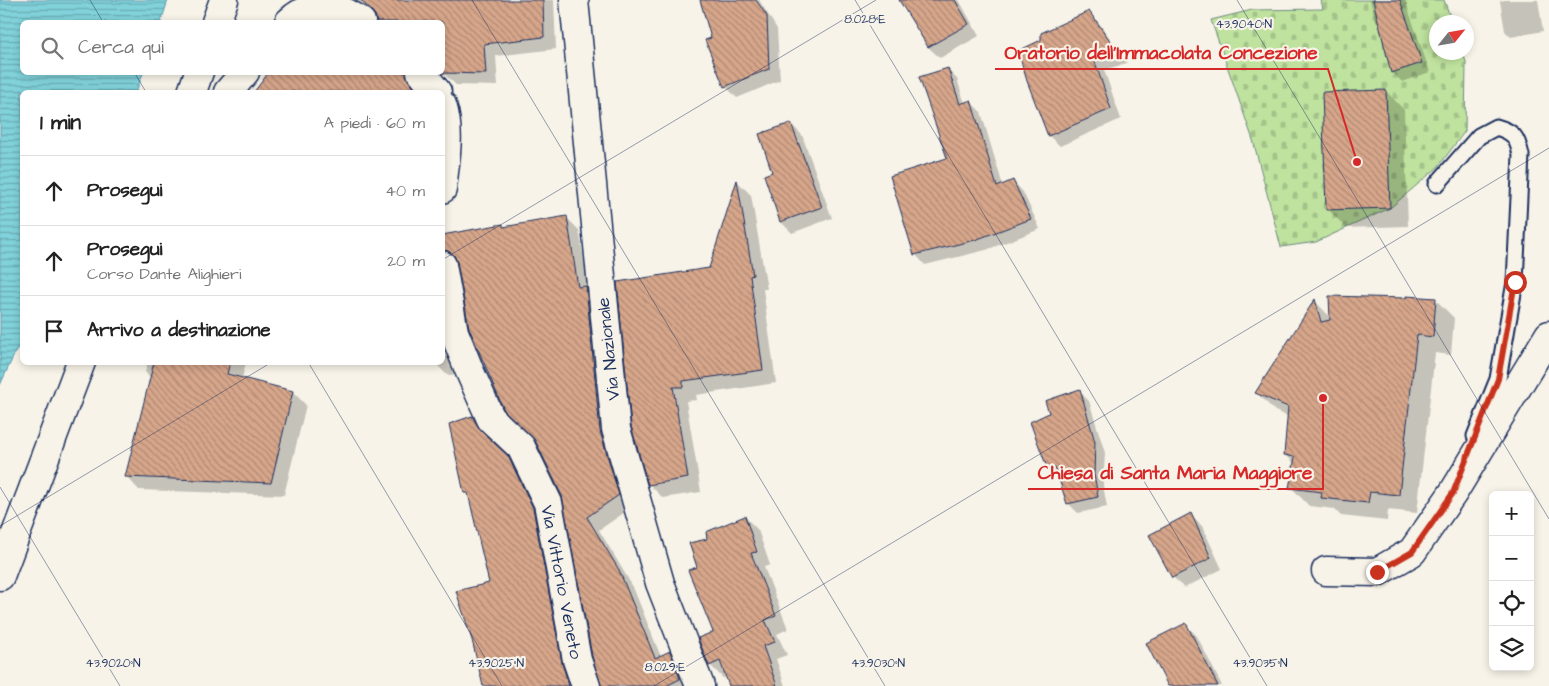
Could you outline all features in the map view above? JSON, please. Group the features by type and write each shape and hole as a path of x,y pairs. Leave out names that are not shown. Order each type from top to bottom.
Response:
{"street":[{"path":"217,20 224,0"},
{"name":"Via Nazionale","path":"574,0 616,429 660,583 700,686"},
{"path":"291,20 302,11 316,6 328,5 340,8 358,20"},
{"path":"193,90 198,75"},
{"path":"230,90 242,75"},
{"path":"423,75 435,90"},
{"path":"445,116 445,159"},
{"name":"Via Vittorio Veneto","path":"445,282 454,332 491,419 521,447 548,503 577,660 586,686"},
{"path":"1326,571 1377,572 1412,552 1453,493 1549,335"},
{"path":"0,576 80,365"}],"lane":[{"path":"1437,184 1479,136 1496,127 1509,131 1518,142 1521,155 1515,282 1498,379 1453,493"}],"green space":[{"path":"1321,0 1444,0 1449,15 1429,15 1429,60 1465,60 1465,131 1438,167 1390,208 1316,242 1281,247 1253,140 1211,20 1252,10 1323,9"}],"water":[{"path":"0,0 168,0 162,20 20,20 20,75 142,75 137,90 20,90 20,342 0,385"}],"building":[{"path":"361,0 543,0 544,37 484,44 486,74 445,73 445,20 376,20 375,15"},
{"path":"700,0 756,0 767,16 769,69 724,87 705,40 711,38"},
{"path":"899,0 955,0 969,24 928,47"},
{"path":"1373,0 1400,0 1422,63 1391,73"},
{"path":"1089,11 1118,52 1094,59 1111,109 1048,136 1018,51 1041,40 1041,33"},
{"path":"948,68 960,104 971,100 997,187 1013,180 1031,219 975,240 914,255 890,176 947,158 919,77"},
{"path":"267,75 407,75 416,90 256,90"},
{"path":"1386,90 1390,208 1326,210 1322,92"},
{"path":"791,123 822,207 780,222 764,175 772,172 759,134"},
{"path":"737,180 753,275 750,276 763,370 683,381 683,387 673,387 688,478 648,485 631,426 617,282 709,268"},
{"path":"567,216 578,287 586,286 600,431 619,495 587,517 619,570 655,658 670,651 680,679 666,686 601,686 592,656 562,496 535,440 504,410 469,328 457,262 454,255 445,250 445,234 503,224 503,227"},
{"path":"1329,296 1436,298 1433,337 1417,335 1399,495 1370,492 1368,503 1321,498 1322,492 1289,488 1295,457 1284,455 1288,407 1255,393 1315,299 1321,322 1330,320"},
{"path":"153,365 229,365 227,374 293,391 271,483 125,477"},
{"path":"1080,389 1095,442 1094,474 1098,497 1067,504 1055,467 1048,470 1030,422 1049,413 1045,401"},
{"path":"472,416 480,430 508,456 533,508 562,663 569,686 483,686 472,640 456,591 489,583 468,493 464,493 449,424"},
{"path":"1191,513 1211,558 1172,578 1149,535"},
{"path":"745,516 757,552 751,553 776,616 765,620 775,642 763,646 777,686 729,686 720,661 709,666 698,638 713,632 688,570 697,567 689,543 707,539 706,532"},
{"path":"1186,623 1218,686 1168,686 1146,643"}],"place":[{"name":"Oratorio dell'Immacolata Concezione","path":"1357,162"},
{"name":"Chiesa di Santa Maria Maggiore","path":"1323,398"}],"route":[{"path":"1377,572 1412,552 1453,493 1498,379 1515,282"}]}
